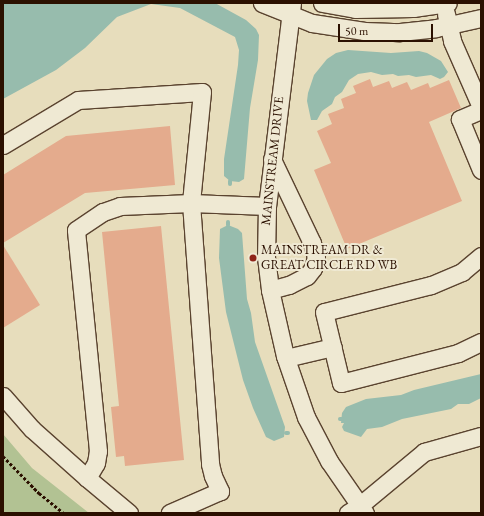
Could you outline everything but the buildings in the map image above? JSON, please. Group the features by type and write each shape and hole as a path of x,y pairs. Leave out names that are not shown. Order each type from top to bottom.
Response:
{"street":[{"path":"262,3 291,9 312,23 364,31 400,32 448,26 481,18"},
{"path":"322,3 355,9 413,8 446,3 448,26 452,41 481,108 460,119 481,170"},
{"name":"MAINSTREAM DRIVE","path":"291,9 266,206 266,257 270,290 274,314 286,358 306,417 357,511"},
{"path":"3,145 78,100 202,92 192,203 210,464 213,476 220,491 170,513"},
{"path":"270,290 289,285 307,276 313,268 316,257 312,243 272,159"},
{"path":"86,478 96,463 98,451 76,230 112,208 138,205 192,203 266,206"},
{"path":"481,256 462,272 432,285 324,312 341,383 458,353 481,342"},
{"path":"286,358 333,347"},
{"path":"3,396 32,430 86,478 129,513"},
{"path":"357,511 424,452 481,436"}],"path":[{"path":"3,456 39,493 64,513"}],"shaded area":[{"path":"3,3 215,3 246,20 256,29 259,35 258,60 250,108 244,179 239,182 230,181 224,176 224,159 238,65 239,50 235,37 180,8 151,4 117,17 85,48 56,70 3,99"},
{"path":"348,50 391,53 419,51 427,53 441,61 448,72 440,79 431,75 416,77 409,75 398,76 393,74 382,75 371,72 358,74 349,80 342,92 335,97 332,104 322,111 317,120 311,120 307,101 314,75 327,59 336,53"},
{"path":"228,225 238,229 242,233 247,299 251,313 255,342 285,427 284,437 274,441 266,437 253,408 243,380 226,312 219,258 220,229"},
{"path":"481,374 481,398 469,404 458,404 451,409 402,419 382,427 367,429 361,437 344,431 342,427 344,423 341,423 342,413 346,407 366,399 401,395 414,390"},
{"path":"3,434 32,468 89,513 3,513"}],"place":[{"name":"MAINSTREAM DR & GREAT CIRCLE RD WB","path":"253,258"}]}
